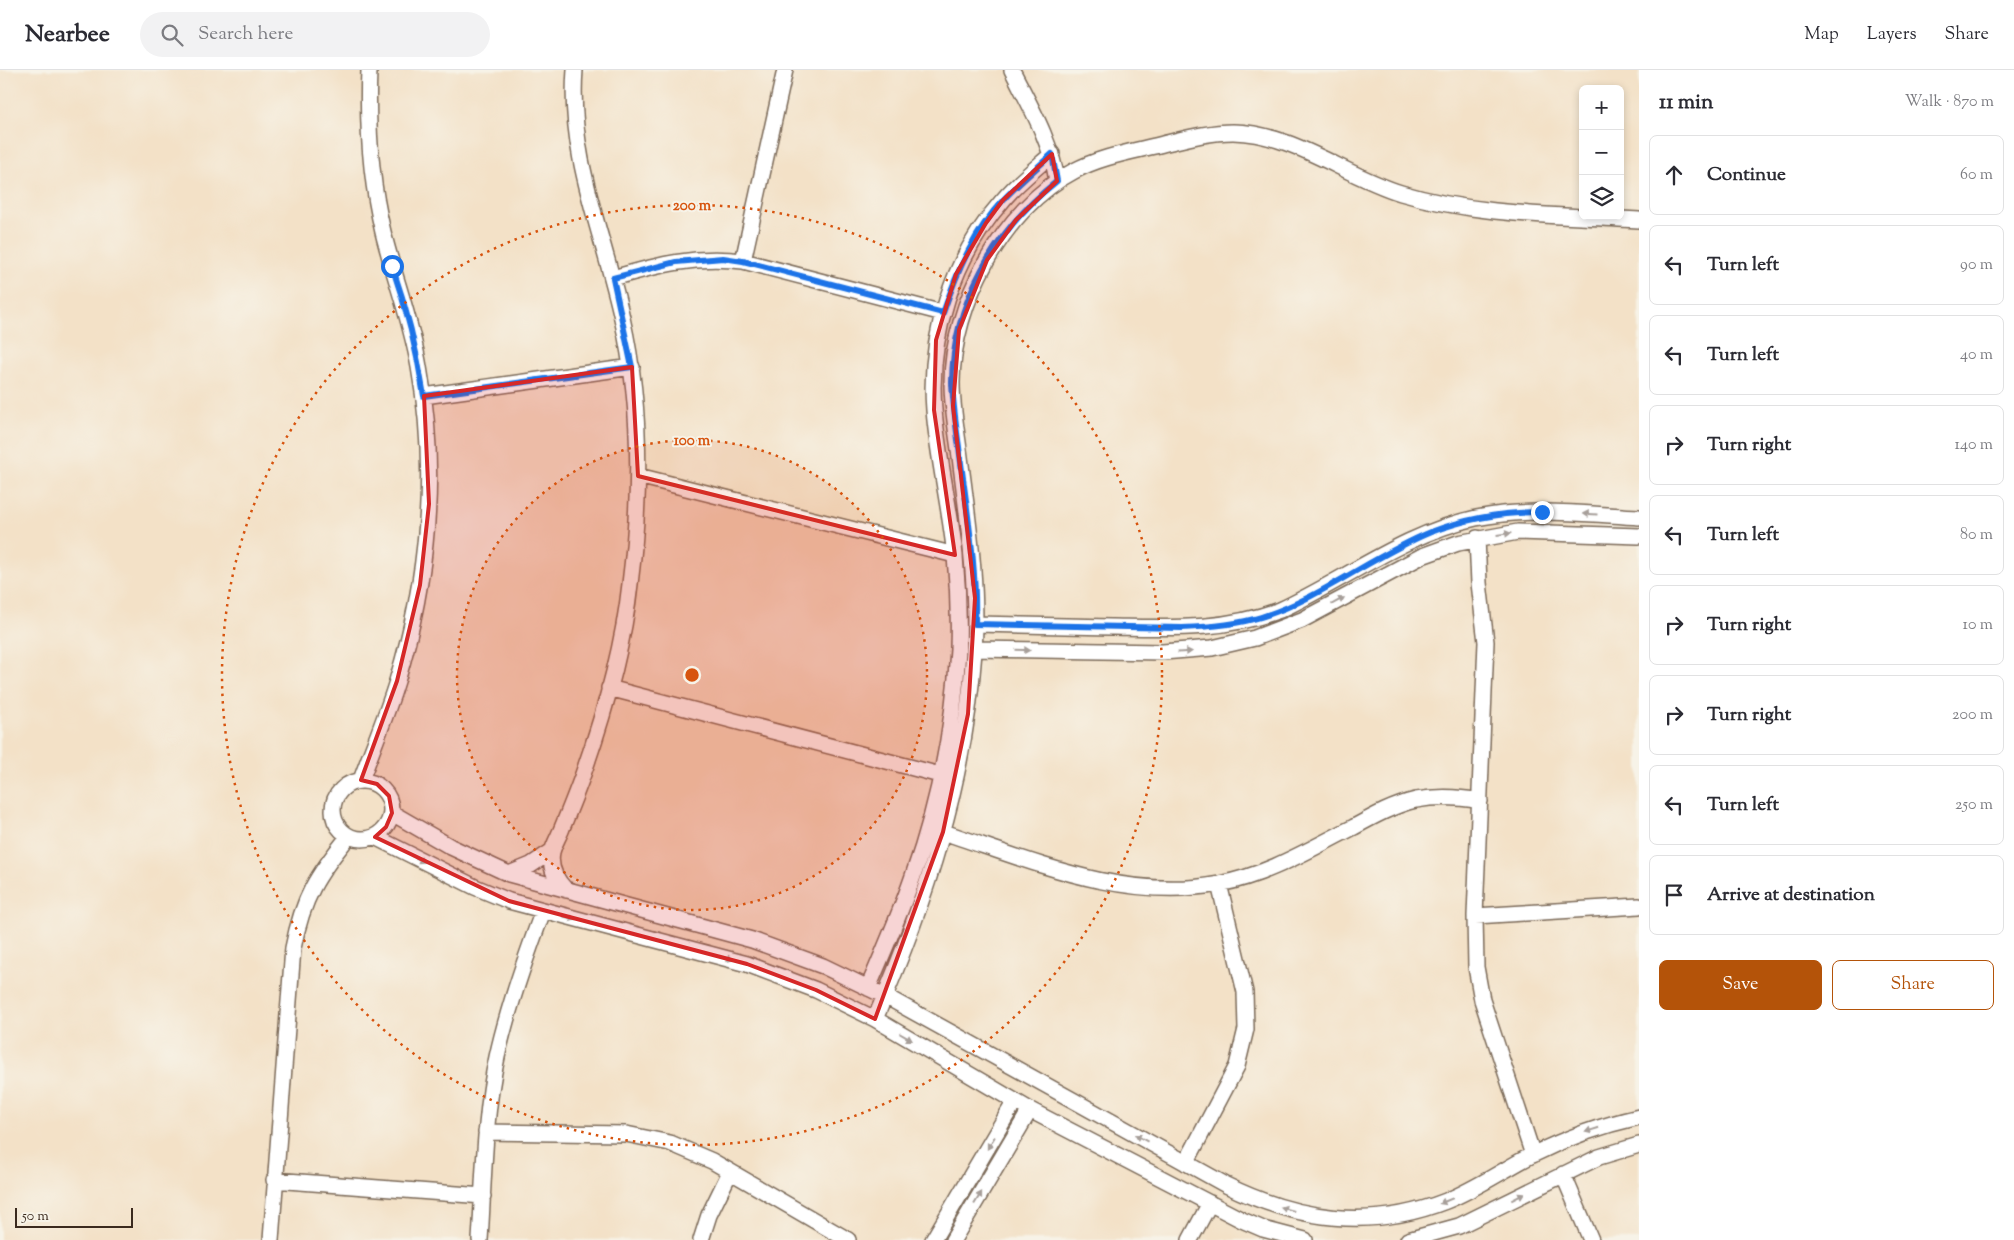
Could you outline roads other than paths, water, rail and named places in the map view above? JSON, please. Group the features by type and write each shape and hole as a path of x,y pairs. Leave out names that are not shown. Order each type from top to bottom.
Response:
{"street":[{"path":"361,780 397,682 410,634 420,585 429,504 429,462 424,396 412,333 385,241 376,198 368,127 369,70"},
{"path":"566,890 560,884 553,870 552,851 582,777 609,688 625,622 630,586 638,476 632,367 613,278 593,216 578,151 574,70"},
{"path":"743,261 785,70"},
{"path":"1012,70 1052,154 1057,181"},
{"path":"875,1019 928,881 943,832 963,743 974,648 975,598 973,559 953,406 954,356 958,330 972,290 987,260 1016,220 1042,193 1057,181 1084,166 1113,156 1203,134 1237,132 1271,138 1376,184 1448,205 1506,213 1639,220"},
{"path":"868,988 913,875 940,775 951,713 958,652 955,555 934,410 933,385 936,340 956,274 986,223 1003,200 1052,154"},
{"path":"613,278 691,259 723,258 743,261 943,313"},
{"path":"424,396 632,367"},
{"path":"638,476 955,555"},
{"path":"975,624 1182,628 1222,626 1261,617 1280,610 1410,542 1445,527 1475,518 1520,512 1639,516"},
{"path":"974,648 1163,652 1212,648 1279,630 1422,556 1477,538 1518,532 1639,536"},
{"path":"1477,538 1479,583 1486,642 1475,916 1476,967 1482,1000 1533,1155"},
{"path":"609,688 940,775"},
{"path":"361,780 377,784 384,789 392,805 392,814 386,827 374,837 366,839 349,836 337,825 334,817 334,800 345,786 361,780"},
{"path":"943,832 1092,880 1117,885 1167,889 1219,884 1269,870 1377,814 1402,804 1431,798 1448,797 1480,801"},
{"path":"392,814 451,847 510,874 752,940 823,966 885,996 1186,1164 1249,1196 1287,1210 1327,1217 1367,1218 1408,1213 1464,1193 1533,1155 1587,1132 1639,1116"},
{"path":"271,1240 291,964 296,931 300,915 314,882 349,836"},
{"path":"374,837 475,887 509,901 747,964 816,990 875,1019 1030,1110 1242,1220 1305,1240"},
{"path":"510,874 531,865 552,851"},
{"path":"1186,1164 1237,1066 1246,1029 1245,992 1219,884"},
{"path":"1475,916 1639,906"},
{"path":"480,1240 486,1132 497,1059 518,980 543,911"},
{"path":"933,1240 1015,1100"},
{"path":"952,1240 1030,1110"},
{"path":"486,1132 626,1134 648,1137 692,1151 848,1240"},
{"path":"1408,1240 1438,1233 1472,1220 1599,1157 1639,1144"},
{"path":"701,1240 710,1215 730,1172"},
{"path":"1563,1174 1591,1240"},
{"path":"274,1180 483,1196"},
{"path":"1190,1240 1210,1202"}]}
